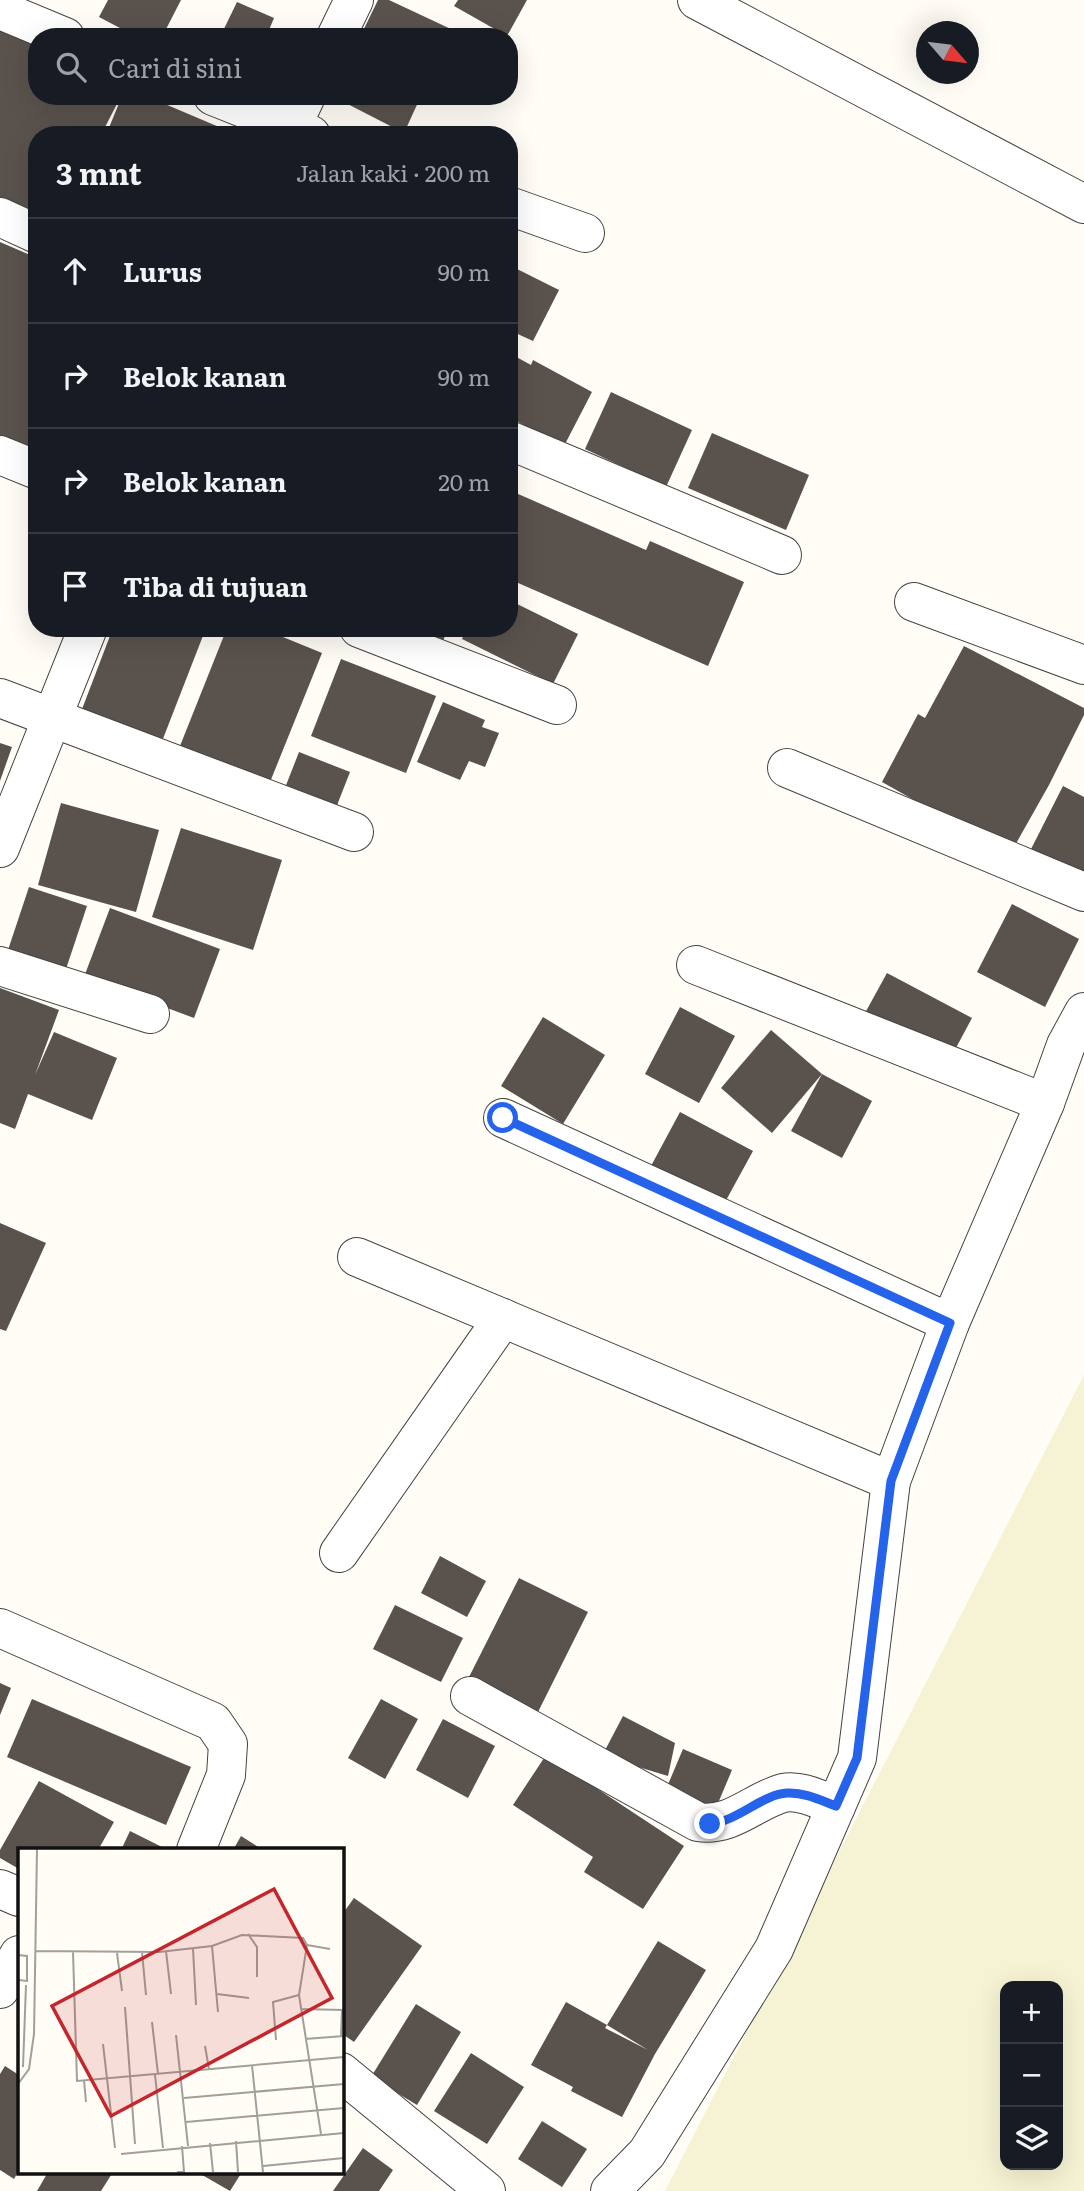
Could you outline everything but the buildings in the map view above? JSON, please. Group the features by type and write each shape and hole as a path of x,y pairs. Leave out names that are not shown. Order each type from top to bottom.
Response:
{"street":[{"path":"341,28 355,0"},
{"path":"697,0 1084,204"},
{"path":"0,10 43,28"},
{"path":"242,105 299,123"},
{"path":"518,209 585,233"},
{"path":"0,217 28,230"},
{"path":"518,444 782,555"},
{"path":"0,456 28,467"},
{"path":"914,601 1084,665"},
{"path":"0,848 84,637"},
{"path":"382,637 557,705"},
{"path":"0,698 354,832"},
{"path":"787,768 1084,892"},
{"path":"696,965 1045,1103"},
{"path":"0,966 150,1014"},
{"path":"610,2191 647,2153 774,1949 857,1758 891,1481 950,1323 1045,1103 1066,1045 1084,1012"},
{"path":"503,1118 950,1323"},
{"path":"357,1257 891,1481"},
{"path":"339,1553 503,1318"},
{"path":"0,1628 213,1721 228,1744 226,1775 197,1848"},
{"path":"470,1696 698,1822 721,1822 785,1793 805,1794 836,1806"},
{"path":"0,1889 18,1897"},
{"path":"0,1989 18,1957"},
{"path":"343,2074 485,2191"}],"shaded area":[{"path":"1084,1375 1084,2191 665,2191"}],"route":[{"path":"503,1118 950,1323 891,1481 857,1758 836,1806 805,1794 785,1793 734,1818 710,1824"}]}
